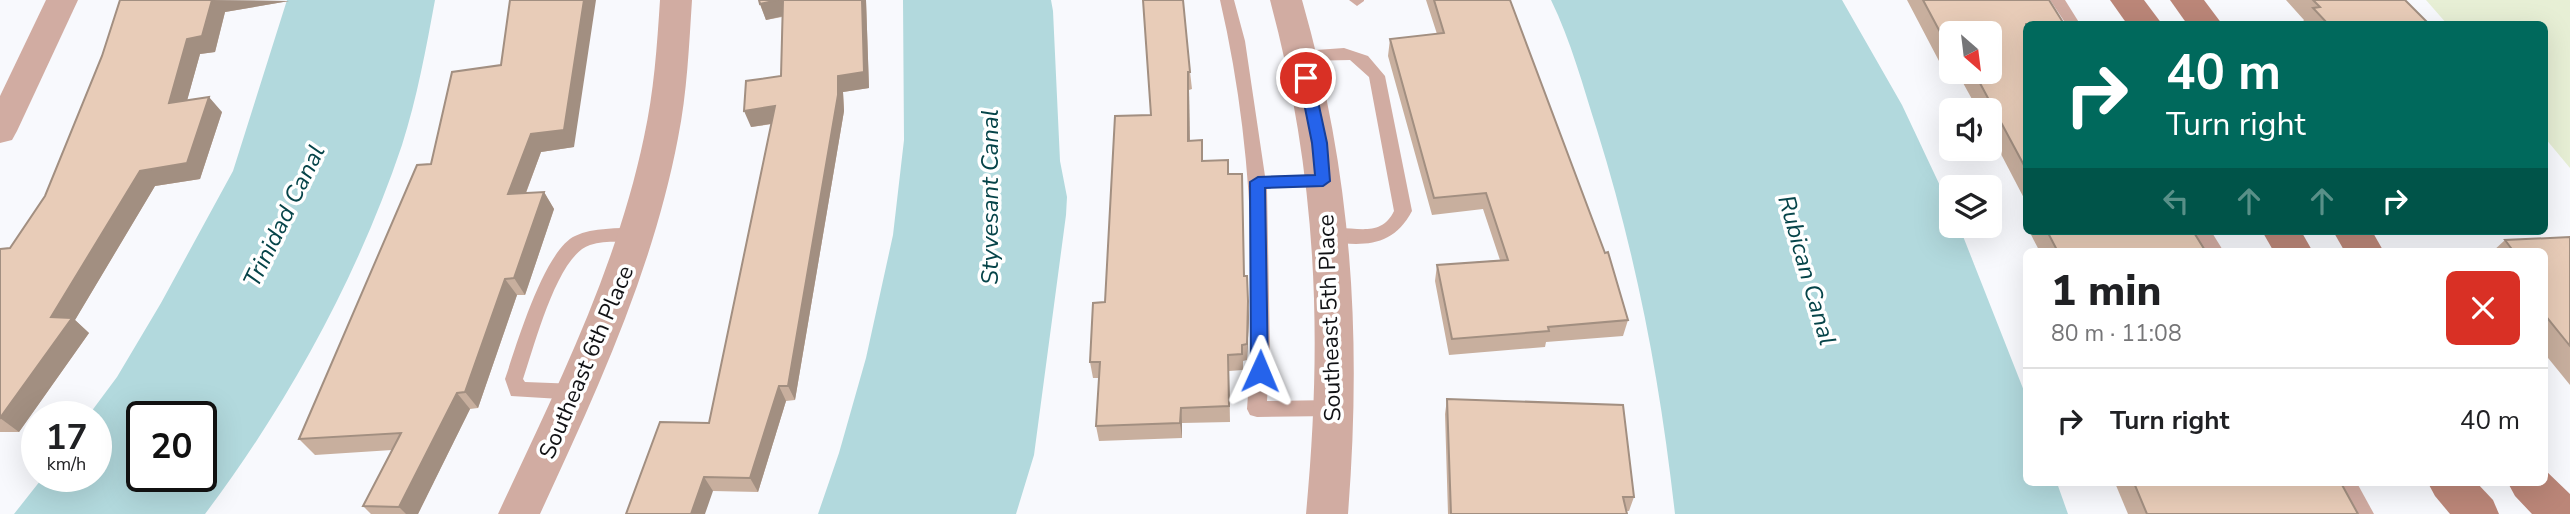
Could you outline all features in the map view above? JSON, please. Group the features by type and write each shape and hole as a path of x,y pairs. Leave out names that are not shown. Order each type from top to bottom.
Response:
{"main road":[{"path":"2126,0 2144,21"},
{"path":"2186,0 2203,21"},
{"path":"2453,486 2477,514"},
{"path":"2533,486 2561,514"}],"street":[{"path":"0,131 62,0"},
{"name":"Southeast 6th Place","path":"519,514 578,392 631,258 656,166 670,95 676,0"},
{"name":"Southeast 5th Place","path":"1286,0 1302,56 1319,143 1329,235 1335,364 1327,514"}],"lane":[{"path":"1227,0 1237,41 1258,182 1261,352 1257,409 1333,408"},
{"path":"2057,0 2071,21"},
{"path":"1302,56 1342,54 1357,56 1370,63 1377,76 1403,211 1399,223 1384,233 1365,239 1329,235"},
{"path":"1258,182 1323,181"},
{"path":"578,392 518,390 514,379 560,261 574,244 593,237 638,234"},
{"path":"2348,486 2364,514"}],"green space":[{"path":"2426,0 2570,0 2570,168 2548,142 2548,21 2444,21"}],"water":[{"name":"Trinidad Canal","path":"287,0 435,0 421,73 402,145 364,242 318,337 292,383 265,428 205,514 14,514 31,492 112,492 112,401 99,401 117,377 233,171"},
{"name":"Styvesant Canal","path":"903,0 1051,0 1060,161 1067,197 1066,215 1034,455 1016,514 818,514 839,453 866,358 893,235 904,140"},
{"name":"Rubican Canal","path":"1551,0 1842,0 1902,105 1939,184 1939,238 1964,238 2023,388 2023,486 2058,486 2068,514 1675,514 1662,416 1635,273 1611,178 1576,64"}],"building":[{"path":"120,0 212,0 202,36 187,39 169,103 209,97 187,163 140,171 51,317 72,318 0,418 0,249 10,248 45,196 102,56"},
{"path":"510,0 584,0 564,130 531,134 508,194 544,192 514,278 505,279 465,392 457,393 399,507 363,506 401,433 299,439 417,165 431,164 452,72 501,65"},
{"path":"759,0 778,0 760,4"},
{"path":"783,0 862,0 864,72 838,76 838,95 788,386 779,386 750,478 704,477 691,514 626,514 660,422 709,423 775,106 744,111 746,81 781,76"},
{"path":"1143,0 1183,0 1190,72 1188,141 1202,140 1202,161 1228,160 1228,174 1242,174 1244,276 1247,276 1248,301 1247,344 1242,345 1242,354 1228,355 1229,406 1181,408 1180,423 1096,426 1100,362 1090,362 1093,303 1105,302 1115,116 1151,115"},
{"path":"1434,0 1510,0 1605,253 1608,252 1628,320 1548,327 1549,331 1452,339 1437,265 1508,260 1486,193 1434,198 1390,39 1444,33"},
{"path":"1923,0 2049,0 2062,21 2023,21 2023,163 2002,124 2002,98 1988,98 1980,84 2002,84 2002,21 1939,21 1939,30"},
{"path":"2313,0 2405,0 2426,21 2325,21 2313,8 2320,7"},
{"path":"2049,235 2195,235 2204,248 2056,248"},
{"path":"2570,237 2570,346 2548,319 2548,248 2511,248 2505,240"},
{"path":"1447,399 1623,405 1634,497 1623,497 1627,514 1451,514"},
{"path":"2135,486 2343,486 2358,514 2147,514"}],"route":[{"path":"1260,371 1258,182 1323,181 1319,143 1306,78"}]}
